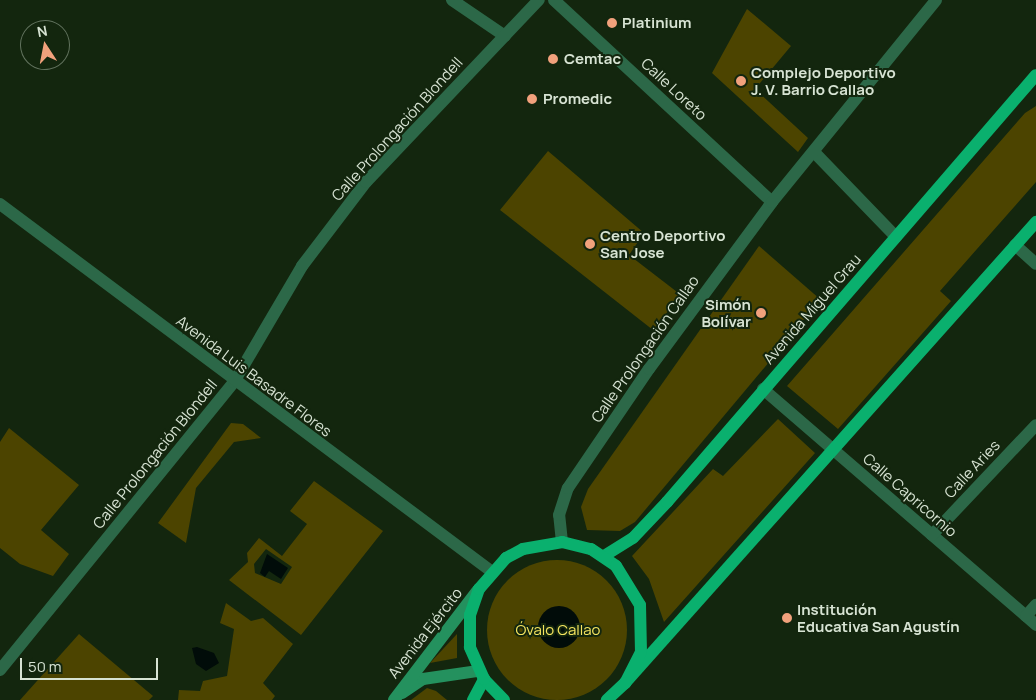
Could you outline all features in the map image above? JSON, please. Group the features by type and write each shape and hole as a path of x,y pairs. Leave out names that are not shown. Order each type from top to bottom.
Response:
{"main road":[{"name":"Avenida Miguel Grau","path":"604,556 633,538 1034,81"},
{"path":"607,700 625,684 1036,222"},
{"path":"504,700 481,675 468,634 479,589 490,571 523,548 562,542 604,556 631,584 643,620 641,652 625,684"},
{"name":"Avenida Ejército","path":"396,698 422,658 479,589"},
{"path":"473,700 481,675"},
{"name":"Avenida Ejército","path":"396,698 423,679 481,675"}],"street":[{"path":"452,0 505,36"},
{"name":"Calle Prolongación Blondell","path":"0,670 234,382 302,266 366,182 539,0"},
{"name":"Calle Loreto","path":"554,0 772,202"},
{"name":"Calle Prolongación Callao","path":"562,542 559,515 568,488 772,202 936,0"},
{"path":"814,152 896,237"},
{"name":"Avenida Luis Basadre Flores","path":"0,204 234,382 490,571"},
{"path":"1015,245 1036,264"},
{"name":"Calle Capricornio","path":"763,389 1031,621"},
{"name":"Calle Aries","path":"932,535 1036,425"},
{"path":"1031,621 1036,605"}],"green space":[{"name":"Complejo Deportivo J. V. Barrio Callao","path":"747,9 791,46 755,89 808,138 798,152 712,73"},
{"path":"1036,106 1036,182 940,291 951,301 838,429 787,386 1025,113"},
{"name":"Centro Deportivo San Jose","path":"548,151 644,233 629,255 681,295 653,330 500,210"},
{"path":"759,246 821,300 635,522 620,531 587,530 581,507 588,489"},
{"path":"778,419 815,453 664,622 649,579 632,556 713,469 723,476"},
{"path":"231,423 243,424 261,438 234,442 196,488 186,543 158,523"},
{"path":"9,428 79,485 41,530 69,554 53,576 20,564 0,548 0,442"},
{"path":"314,481 383,531 301,635 229,580 248,562 247,553 259,538 282,556 307,524 290,511","holes":["266,549 292,567 281,584 255,573 254,564"]},
{"name":"Óvalo Callao","path":"557,560 571,561 584,565 607,580 622,603 626,616 626,644 622,657 607,680 584,695 571,699 557,700 543,699 530,695 507,680 492,657 488,644 487,630 488,616 492,603 507,580 530,565 543,561"},
{"path":"226,603 251,621 263,618 293,644 263,683 275,696 272,700 178,700 179,690 200,691 203,681 227,676 234,629 220,623"},
{"path":"79,634 153,696 149,700 20,700"},
{"path":"457,634 457,658 430,663"},
{"path":"427,688 436,691 447,700 411,700"}],"shaded area":[{"path":"267,554 288,568 281,579 269,571 265,577 260,573"},
{"path":"563,606 571,609 577,615 580,627 577,639 571,645 555,648 547,645 541,639 538,623 541,615 547,609"},
{"path":"197,647 214,653 219,663 206,671 196,664 192,648"}],"place":[{"name":"Platinium","path":"612,23"},
{"name":"Cemtac","path":"553,59"},
{"name":"Complejo Deportivo J. V. Barrio Callao","path":"741,81"},
{"name":"Promedic","path":"532,99"},
{"name":"Centro Deportivo San Jose","path":"590,244"},
{"name":"Simón Bolívar","path":"761,313"},
{"name":"Institución Educativa San Agustín","path":"787,618"}]}
